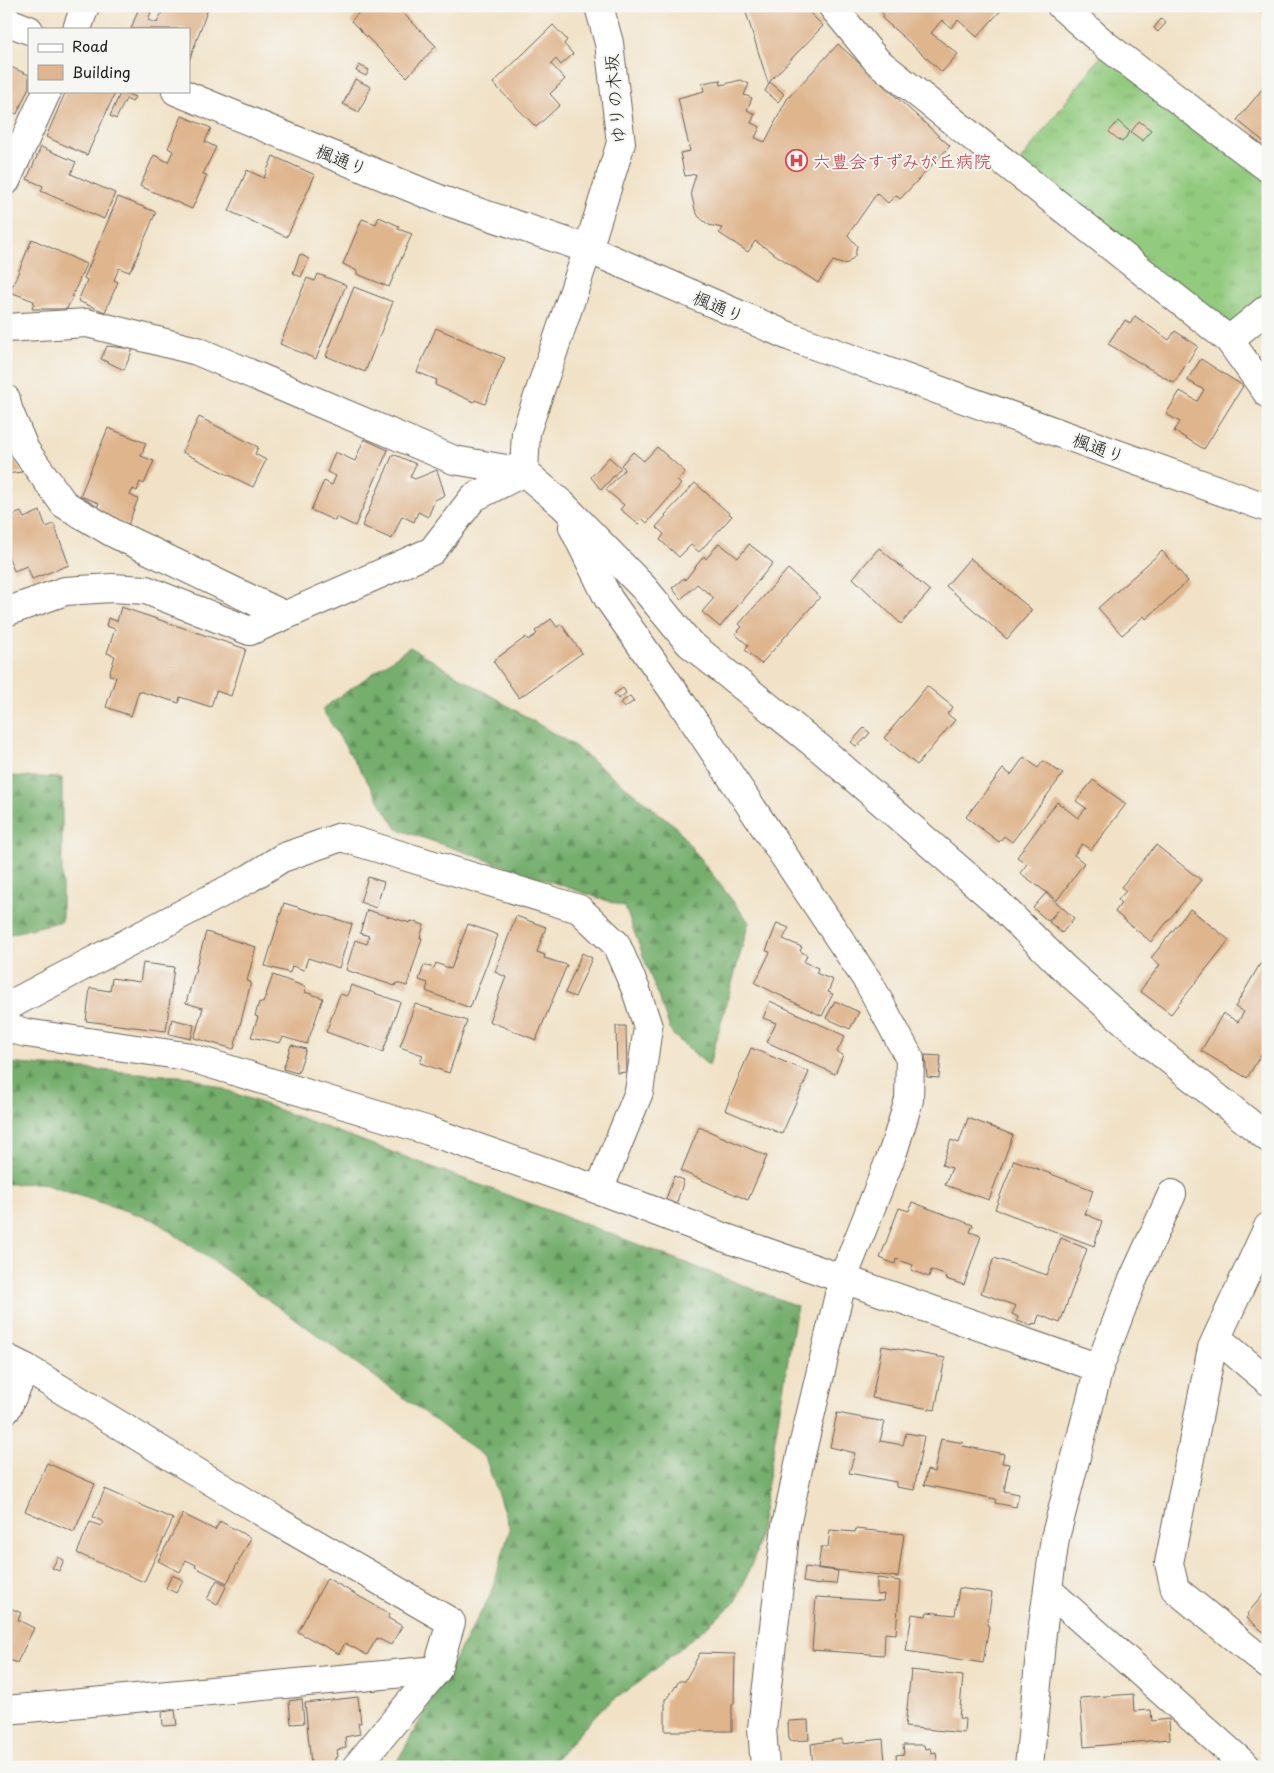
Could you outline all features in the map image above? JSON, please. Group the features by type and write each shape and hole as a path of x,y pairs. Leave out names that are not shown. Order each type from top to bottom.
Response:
{"street":[{"path":"77,28 85,6"},
{"name":"ゆりの木坂","path":"524,472 526,432 588,249 621,143 609,43 598,6"},
{"path":"832,6 877,61 1229,340 1268,394"},
{"path":"1061,6 1108,47 1268,168"},
{"path":"6,21 28,30"},
{"path":"6,181 47,92"},
{"name":"楓通り","path":"178,92 439,199 588,249 791,337 1268,508"},
{"path":"1229,340 1268,308"},
{"path":"6,328 87,324 197,351 454,460 524,472 563,505 644,588 689,643 822,750 998,903 1064,968 1150,1044 1268,1138"},
{"path":"6,399 8,409 25,450 64,504 113,533 284,615"},
{"path":"6,612 65,591 112,588 146,590 250,631 432,551 473,498 524,472"},
{"path":"563,505 608,598 677,696 869,982 910,1059 907,1109 893,1152 843,1278 786,1526 762,1728 765,1767"},
{"path":"6,1007 250,878 282,858 340,837 579,909 616,944 636,990 648,1027 639,1092 599,1190"},
{"path":"6,1027 26,1033 185,1056 429,1132 599,1190 722,1237 1099,1368"},
{"path":"1029,1767 1042,1632 1055,1538 1099,1368 1131,1284 1172,1194"},
{"path":"1268,1227 1212,1348 1169,1563 1175,1589 1268,1665"},
{"path":"1217,1338 1268,1381"},
{"path":"6,1410 16,1363 280,1523 451,1622 436,1670 356,1767"},
{"path":"1048,1590 1247,1767"},
{"path":"6,1710 436,1670"}],"green space":[{"path":"1108,47 1268,168 1268,308 1229,340 1014,169"},
{"path":"410,647 573,745 674,825 749,922 709,1066 672,1034 625,907 397,829 322,709"},
{"path":"6,776 62,778 62,921 6,935"},
{"path":"6,1063 191,1077 585,1224 797,1306 756,1553 736,1602 641,1681 601,1709 549,1767 394,1767 490,1596 510,1529 485,1457 308,1328 154,1220 40,1183 6,1184"}],"building":[{"path":"159,6 209,6 190,58 190,28 131,28 139,7 151,12 148,20 157,23 162,12 157,10"},
{"path":"365,6 396,6 436,46 407,77 351,21"},
{"path":"744,6 803,6 823,26 768,83"},
{"path":"887,6 1001,6 1003,8 977,37 958,20 951,28 942,20 931,33 958,54 942,72 882,18 884,15 881,12"},
{"path":"1254,6 1268,6 1268,18"},
{"path":"1161,19 1166,23 1158,32 1154,28"},
{"path":"553,25 567,40 564,44 573,54 561,65 556,59 551,64 565,79 550,94 560,105 536,127 493,83"},
{"path":"838,44 950,146 900,199 896,195 888,203 877,193 848,235 857,246 855,256 848,263 842,264 833,261 818,283 755,241 748,252 719,233 722,228 709,225 699,217 695,210 691,191 696,174 685,176 680,153 690,151 678,98 704,91 702,83 720,80 721,85 741,80 749,84 744,95 752,98 747,110 755,114 751,123 760,127 755,138 765,142 787,99"},
{"path":"6,65 28,75 28,89 17,114 12,112 8,120 6,119"},
{"path":"359,65 369,70 366,76 356,71"},
{"path":"355,79 371,87 359,112 343,104"},
{"path":"770,82 784,94 778,102 765,91"},
{"path":"1268,82 1268,145 1237,120"},
{"path":"66,92 116,92 87,155 46,137"},
{"path":"121,92 135,97 132,102 126,99 116,119 110,116"},
{"path":"182,116 211,128 205,142 216,147 203,174 207,175 192,209 140,186 154,155 168,162 173,151 168,148"},
{"path":"1118,121 1130,132 1122,142 1109,132"},
{"path":"1139,121 1151,130 1143,141 1131,132"},
{"path":"41,147 76,162 71,174 115,193 104,219 41,191 43,186 27,179"},
{"path":"273,156 315,175 287,237 229,211 247,170 264,178"},
{"path":"118,197 156,212 133,266 129,272 119,268 114,280 118,282 105,312 78,301 87,280 84,278"},
{"path":"379,217 399,226 398,229 412,234 389,287 357,274 357,271 343,264 362,219 376,224"},
{"path":"32,239 86,264 67,309 32,309 34,301 10,292"},
{"path":"300,254 309,259 301,277 293,273"},
{"path":"318,274 346,285 316,359 280,344 307,278 315,281"},
{"path":"354,287 393,302 365,372 326,356"},
{"path":"1135,316 1169,340 1175,331 1198,346 1174,383 1108,344 1125,320 1130,324"},
{"path":"436,328 505,358 485,404 475,400 474,402 435,385 437,380 417,372"},
{"path":"107,346 133,349 124,370 101,359"},
{"path":"1201,359 1243,386 1204,449 1174,431 1180,422 1166,414 1180,391 1197,401 1204,390 1187,380"},
{"path":"199,417 258,447 255,454 266,460 253,487 182,452"},
{"path":"108,428 146,443 141,456 154,461 144,484 140,482 137,491 133,489 130,495 138,499 128,525 95,512 99,503 80,496"},
{"path":"364,439 388,450 355,526 336,517 335,521 311,510 324,481 332,485 336,476 327,472 335,452 355,461"},
{"path":"657,447 685,472 677,481 681,484 647,523 643,519 638,524 620,509 624,505 606,490 625,469 621,465 633,452 644,461"},
{"path":"6,449 9,449 22,472 6,474"},
{"path":"393,454 416,464 410,477 415,479 437,470 445,495 435,500 428,517 418,512 414,522 402,516 392,539 362,526"},
{"path":"609,457 621,468 601,490 591,477"},
{"path":"695,483 732,516 699,552 691,545 679,557 660,540 664,534 656,527"},
{"path":"40,511 46,527 54,524 69,565 32,579 27,566 14,571 6,551 6,525 8,524 6,518 21,512 24,518"},
{"path":"719,543 738,558 749,544 773,563 720,627 702,612 714,598 697,584 681,599 672,588 684,578 685,580 704,556 706,559"},
{"path":"879,548 930,591 901,624 853,578"},
{"path":"1162,551 1188,581 1146,619 1144,616 1122,635 1098,608"},
{"path":"970,558 1032,610 1007,639 946,586"},
{"path":"788,569 820,597 761,664 745,650 748,645 735,634 742,627 739,624"},
{"path":"121,607 246,649 231,696 216,691 211,707 180,697 179,703 139,691 131,716 106,707 116,677 109,675 115,656 107,653 115,629 106,626 108,618 117,621"},
{"path":"551,619 557,627 561,624 582,653 519,698 493,661 526,637 528,640 537,634 535,631"},
{"path":"927,686 953,707 947,714 955,720 917,765 884,738"},
{"path":"623,688 626,693 618,699 614,694"},
{"path":"630,696 634,701 624,708 620,703"},
{"path":"864,728 870,733 857,747 851,742"},
{"path":"1024,757 1038,768 1043,761 1063,774 1012,842 1004,836 999,842 966,817 1003,769 1011,775"},
{"path":"1093,780 1126,804 1091,850 1082,844 1074,855 1084,863 1057,900 1020,873 1027,864 1017,857 1057,802 1078,818 1086,808 1076,801"},
{"path":"1156,845 1201,880 1151,942 1115,912 1121,903 1118,900 1126,891 1121,887"},
{"path":"368,877 384,882 376,908 360,902"},
{"path":"1046,893 1074,918 1062,933 1049,922 1059,909 1048,921 1033,908"},
{"path":"284,903 352,924 339,968 308,958 304,970 292,966 290,973 265,966"},
{"path":"1190,909 1229,940 1171,1014 1140,991 1160,965 1151,958"},
{"path":"367,910 410,923 411,921 424,925 420,938 422,938 407,986 396,983 395,986 346,970 355,940 367,944 369,936 360,933"},
{"path":"516,916 546,927 537,952 545,955 544,958 567,965 536,1040 489,1021 506,977 495,972"},
{"path":"777,923 789,928 783,939 802,947 800,951 807,955 804,962 818,968 816,973 833,980 828,992 833,994 822,1016 755,983 770,952 766,951"},
{"path":"468,924 498,935 470,1008 426,991 428,983 419,980 424,965 434,968 436,963 451,969"},
{"path":"206,932 256,947 247,981 251,982 234,1049 194,1038 203,1008 186,1003"},
{"path":"582,953 592,958 575,997 565,993"},
{"path":"143,963 174,967 166,1031 86,1021 90,988 110,991 112,978 140,982"},
{"path":"1260,964 1268,969 1268,1057 1262,1053 1247,1078 1201,1051 1223,1013 1238,1022 1244,1012 1235,1007"},
{"path":"273,975 306,987 305,992 323,998 307,1044 283,1037 280,1043 251,1037 258,1017 255,1016 259,1002 263,1003"},
{"path":"351,985 400,1002 383,1052 326,1032 340,994 347,996"},
{"path":"770,1001 845,1036 837,1052 843,1055 835,1074 767,1042 776,1023 763,1018"},
{"path":"835,1001 859,1012 850,1029 826,1018"},
{"path":"415,1004 467,1021 449,1073 420,1063 423,1055 400,1047"},
{"path":"172,1019 194,1025 191,1039 169,1034"},
{"path":"616,1026 626,1026 627,1072 617,1073"},
{"path":"291,1045 306,1049 298,1073 283,1069"},
{"path":"751,1048 809,1072 782,1134 725,1110"},
{"path":"925,1055 941,1056 939,1078 927,1077"},
{"path":"968,1118 1013,1135 989,1200 945,1185 952,1168 942,1165 951,1140 959,1143"},
{"path":"699,1127 767,1156 748,1200 681,1171"},
{"path":"1014,1160 1093,1190 1085,1214 1102,1221 1094,1246 995,1209"},
{"path":"674,1176 684,1180 676,1205 665,1202"},
{"path":"912,1202 973,1225 970,1232 981,1236 964,1285 946,1279 947,1276 931,1270 929,1277 911,1270 913,1265 896,1259 895,1264 880,1258 899,1208 909,1211"},
{"path":"1061,1238 1087,1249 1060,1323 1039,1315 1036,1324 1033,1323 1032,1326 1017,1321 1018,1317 1012,1314 1016,1306 981,1293 994,1258 1047,1275"},
{"path":"882,1346 945,1358 935,1410 872,1398"},
{"path":"837,1413 885,1422 880,1441 903,1445 906,1433 924,1436 914,1490 896,1487 896,1482 849,1473 855,1453 830,1447"},
{"path":"941,1439 964,1443 963,1446 1004,1454 1002,1463 1009,1464 1004,1491 1019,1494 1016,1507 995,1503 996,1499 924,1485 927,1470 934,1472"},
{"path":"47,1463 95,1484 74,1532 25,1511"},
{"path":"105,1489 173,1519 144,1582 77,1553 90,1522 101,1526 103,1522 93,1517"},
{"path":"183,1514 215,1530 220,1521 251,1538 227,1583 195,1567 196,1565 186,1560 180,1572 158,1561"},
{"path":"856,1529 904,1534 898,1577 818,1568 821,1547 828,1547 830,1530 855,1532"},
{"path":"58,1557 64,1560 59,1571 52,1568"},
{"path":"805,1567 838,1571 836,1584 821,1583 821,1585 803,1582"},
{"path":"172,1575 183,1580 176,1593 166,1588"},
{"path":"327,1578 390,1614 388,1618 402,1626 391,1645 377,1638 367,1655 345,1643 339,1654 298,1632"},
{"path":"877,1578 900,1581 896,1634 885,1633 884,1655 812,1650 816,1597 883,1601 884,1594 877,1595"},
{"path":"217,1580 227,1585 217,1605 207,1599"},
{"path":"959,1588 992,1593 983,1663 906,1651 912,1614 926,1616 927,1612 955,1615"},
{"path":"1268,1589 1268,1636 1247,1618 1249,1615 1247,1614"},
{"path":"6,1606 21,1613 18,1620 34,1628 17,1663 6,1658"},
{"path":"700,1653 735,1654 732,1731 665,1731 665,1699 668,1698 679,1681 685,1681"},
{"path":"911,1670 963,1676 959,1718 965,1719 964,1733 905,1727"},
{"path":"1133,1694 1134,1711 1151,1710 1152,1721 1169,1719 1170,1739 1084,1747 1080,1698"},
{"path":"358,1697 361,1723 358,1723 360,1734 345,1737 346,1748 337,1750 338,1757 335,1758 335,1764 331,1764 331,1767 308,1767 308,1764 311,1764 305,1703"},
{"path":"302,1699 304,1723 291,1724 289,1701"},
{"path":"175,1710 177,1725 163,1726 162,1712"},
{"path":"808,1720 809,1740 789,1741 788,1721"},
{"path":"842,1739 842,1744 883,1739 885,1761 892,1761 892,1767 813,1767 811,1744"},
{"path":"903,1745 924,1745 925,1749 930,1748 931,1753 936,1752 938,1767 897,1767 896,1755 904,1754"}],"place":[{"name":"六豊会すずみが丘病院","path":"797,160"}]}
